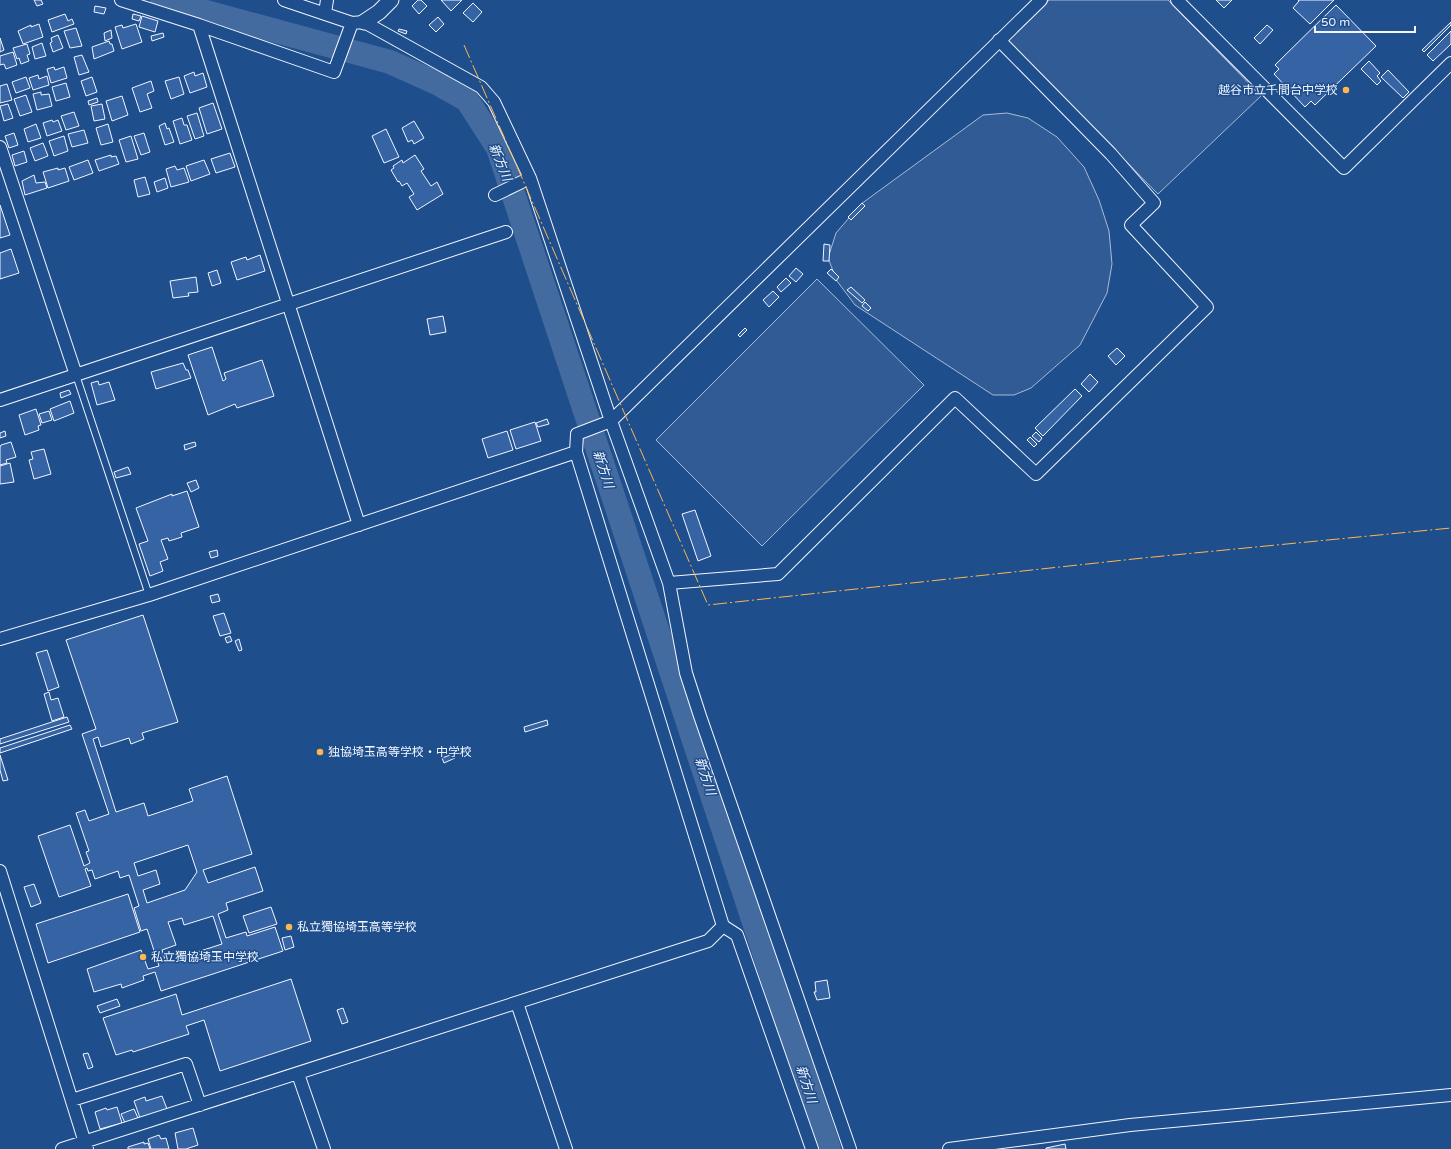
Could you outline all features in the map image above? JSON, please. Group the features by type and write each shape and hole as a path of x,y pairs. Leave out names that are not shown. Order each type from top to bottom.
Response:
{"street":[{"path":"121,0 199,25 334,72 358,22 379,12 391,0"},
{"path":"284,0 358,22 481,87 494,102 530,178 605,424 669,583 686,674 850,1149"},
{"path":"325,13 327,0"},
{"path":"812,1149 737,935 723,926 576,452 577,434 605,424 1041,0"},
{"path":"1177,0 1344,168 1451,63"},
{"path":"199,25 287,305 359,525"},
{"path":"669,583 778,574 955,398 1036,474 1207,307 1131,225 1154,203 1111,154 999,40"},
{"path":"0,147 76,375"},
{"path":"496,195 530,178"},
{"path":"0,400 506,232"},
{"path":"0,639 149,595 576,452"},
{"path":"0,871 86,1146"},
{"path":"62,1149 86,1146 200,1105 708,942 723,926"},
{"path":"517,1003 566,1149"},
{"path":"72,1100 186,1064 200,1105"},
{"path":"298,1074 324,1149"},
{"path":"949,1149 1130,1125 1451,1095"}],"lane":[{"path":"76,375 149,595"}],"shaded area":[{"path":"1049,0 1168,0 1261,96 1158,194 1008,41"},
{"path":"1007,113 1028,118 1057,137 1084,167 1099,200 1109,231 1112,264 1107,293 1080,345 1031,388 1014,395 993,395 855,305 837,281 828,258 836,233 861,204 983,115"},
{"path":"817,279 924,385 762,546 656,440"}],"building":[{"path":"34,0 41,0 43,4 37,6"},
{"path":"418,0 421,0 427,6 419,14 412,6"},
{"path":"441,0 462,0 451,11"},
{"path":"1216,0 1232,0 1224,8"},
{"path":"1298,0 1334,0 1310,24 1293,8 1299,1"},
{"path":"473,3 482,12 473,22 463,13"},
{"path":"1336,5 1376,46 1315,105 1311,101 1305,107 1274,74 1279,69 1275,65"},
{"path":"95,6 106,8 104,14 94,12"},
{"path":"65,14 68,21 72,19 74,24 52,32 48,20"},
{"path":"133,14 141,16 139,21 132,19"},
{"path":"142,16 158,21 155,32 139,27"},
{"path":"438,17 444,24 436,32 429,25"},
{"path":"1451,22 1451,25 1424,52 1422,50"},
{"path":"39,24 43,37 23,44 18,31 31,25 31,27"},
{"path":"136,24 142,42 122,49 115,27 122,25 123,28"},
{"path":"1267,25 1273,30 1260,44 1254,38"},
{"path":"76,28 82,46 70,48 64,31"},
{"path":"399,29 407,31 406,34 398,31"},
{"path":"111,30 112,38 105,41 104,33"},
{"path":"1451,31 1451,44 1433,61 1427,55"},
{"path":"163,33 164,37 152,41 151,36"},
{"path":"58,35 63,48 53,52 50,43 52,42 51,38"},
{"path":"0,38 4,50 0,52"},
{"path":"109,41 110,44 112,44 114,51 94,59 92,47"},
{"path":"42,43 46,56 35,59 32,47"},
{"path":"27,44 30,54 27,55 29,61 21,64 19,58 17,59 13,48"},
{"path":"13,52 17,65 6,69 4,64 0,65 0,56"},
{"path":"82,55 89,72 79,75 74,57"},
{"path":"1369,61 1380,73 1377,76 1381,81 1377,85 1361,69"},
{"path":"54,67 55,70 64,67 67,78 51,83 47,69"},
{"path":"1388,70 1409,92 1403,98 1381,77"},
{"path":"194,72 195,76 203,73 207,87 190,93 184,76"},
{"path":"38,75 39,79 47,76 49,85 33,90 29,78"},
{"path":"26,77 30,88 16,93 12,82"},
{"path":"92,77 97,92 86,96 81,81"},
{"path":"179,77 184,94 171,99 165,81"},
{"path":"151,81 154,91 147,94 152,108 140,112 132,88"},
{"path":"66,83 70,97 56,101 52,87"},
{"path":"7,84 12,100 0,103 0,86"},
{"path":"41,92 41,95 49,94 52,106 37,110 33,94"},
{"path":"26,95 32,112 20,116 14,99"},
{"path":"122,96 128,115 112,121 106,101"},
{"path":"97,98 98,102 89,105 88,101"},
{"path":"213,103 222,129 207,134 199,108"},
{"path":"8,104 13,118 4,121 0,106"},
{"path":"102,104 105,119 94,121 91,106"},
{"path":"74,112 79,126 66,130 61,116"},
{"path":"197,113 204,136 195,139 187,116"},
{"path":"182,118 184,125 187,125 192,140 180,144 173,121"},
{"path":"52,120 53,122 58,120 62,131 47,136 43,123"},
{"path":"414,121 424,138 414,144 412,140 408,142 402,128"},
{"path":"165,123 167,129 169,128 174,142 165,145 159,126"},
{"path":"36,124 41,138 28,142 24,129"},
{"path":"108,124 113,142 101,145 96,128"},
{"path":"386,129 399,157 384,163 372,136"},
{"path":"84,130 88,143 72,147 68,134"},
{"path":"14,133 18,145 9,148 5,136"},
{"path":"144,133 150,152 141,155 134,136"},
{"path":"64,136 68,151 54,156 49,141"},
{"path":"131,136 138,159 126,162 119,140"},
{"path":"43,143 48,156 35,161 30,148"},
{"path":"24,151 27,162 15,166 12,155"},
{"path":"230,153 235,167 216,173 211,159"},
{"path":"111,155 111,157 116,156 119,164 99,171 95,160"},
{"path":"415,155 424,169 421,171 431,186 437,182 443,194 417,210 409,197 414,194 407,183 402,186 391,170 394,168 393,166 402,160 403,163"},
{"path":"88,160 93,173 74,180 69,167"},
{"path":"204,160 210,174 191,181 186,166"},
{"path":"175,166 177,170 184,168 189,182 171,187 166,169"},
{"path":"58,168 58,170 65,168 69,181 48,188 43,172"},
{"path":"34,175 36,183 45,182 47,188 25,195 22,181"},
{"path":"145,177 150,194 138,197 134,180"},
{"path":"165,178 168,188 157,192 154,182"},
{"path":"862,203 865,206 851,220 848,217"},
{"path":"0,205 10,235 0,238"},
{"path":"824,244 830,245 829,261 823,261"},
{"path":"11,249 19,273 0,279 0,253"},
{"path":"260,255 265,271 237,280 231,262 246,257 247,260"},
{"path":"796,268 803,274 796,282 789,276"},
{"path":"831,269 839,277 836,281 827,273"},
{"path":"217,270 221,283 212,286 208,273"},
{"path":"196,277 198,292 188,293 189,296 173,298 170,281"},
{"path":"786,278 791,283 781,292 777,287"},
{"path":"851,287 865,300 862,303 847,290"},
{"path":"773,291 779,297 769,307 763,300"},
{"path":"865,302 871,308 868,311 862,306"},
{"path":"443,316 446,332 430,335 427,319"},
{"path":"745,328 747,330 740,337 738,335"},
{"path":"212,347 223,381 226,379 224,373 262,360 274,396 237,408 235,404 208,415 188,355"},
{"path":"1117,348 1125,356 1116,365 1108,356"},
{"path":"183,363 191,378 156,389 151,372"},
{"path":"1090,374 1098,382 1089,392 1081,384"},
{"path":"98,381 99,385 109,382 115,400 97,405 91,383"},
{"path":"1075,389 1082,396 1043,436 1035,428"},
{"path":"69,390 71,394 61,398 60,393"},
{"path":"70,401 74,413 54,421 50,409"},
{"path":"36,409 41,425 38,426 39,430 25,435 19,415"},
{"path":"49,411 52,420 42,423 39,414"},
{"path":"547,419 549,424 538,427 536,423"},
{"path":"535,422 541,441 516,449 510,430"},
{"path":"5,431 6,436 0,438 0,433"},
{"path":"507,431 513,450 488,458 482,439"},
{"path":"1036,432 1042,438 1039,442 1032,436"},
{"path":"1030,437 1037,444 1034,447 1027,440"},
{"path":"11,442 16,457 6,460 7,463 0,465 0,447 1,445"},
{"path":"195,442 196,446 185,450 184,445"},
{"path":"44,449 51,474 34,479 29,460 33,459 31,452"},
{"path":"10,463 14,482 0,484 0,466"},
{"path":"128,467 131,474 116,478 114,472"},
{"path":"196,480 199,488 191,492 187,483"},
{"path":"187,491 199,527 181,533 182,537 169,541 168,538 161,540 168,559 160,562 163,571 150,576 139,544 148,541 136,508 172,494 172,496"},
{"path":"695,510 711,556 698,561 682,514"},
{"path":"217,550 218,556 211,558 209,552"},
{"path":"218,594 220,601 212,603 210,596"},
{"path":"224,613 231,633 220,636 213,616"},
{"path":"143,615 178,722 142,733 144,739 131,744 129,738 101,747 98,737 93,739 116,812 144,803 148,816 193,801 189,789 227,776 252,854 203,870 208,883 255,867 263,891 226,903 228,910 218,914 226,938 246,932 247,936 275,927 283,951 161,991 155,972 143,976 144,980 122,988 121,984 94,992 87,969 141,950 148,969 159,966 147,929 141,931 134,908 139,906 129,875 120,878 118,871 95,879 92,870 88,871 87,868 85,869 91,886 59,897 38,836 70,825 84,866 90,863 86,852 89,851 76,813 85,810 89,821 109,814 82,734 96,729 66,640","holes":["188,845 197,872 185,890 147,903 143,890 160,884 156,870 138,876 134,863","213,916 222,944 166,962 162,950 176,945 168,922 182,918 184,925"]},
{"path":"230,636 232,641 227,643 225,638"},
{"path":"239,639 242,650 239,651 235,641"},
{"path":"47,650 59,687 48,691 36,653"},
{"path":"49,692 51,700 58,698 64,717 52,721 44,694"},
{"path":"67,717 69,722 0,744 0,739"},
{"path":"547,720 548,725 525,732 524,727"},
{"path":"70,725 72,729 0,753 0,748"},
{"path":"453,754 455,758 444,763 442,758"},
{"path":"0,755 8,780 3,781 0,770"},
{"path":"34,884 41,903 31,907 24,887"},
{"path":"128,894 140,932 48,963 36,924"},
{"path":"271,907 277,924 249,933 243,916"},
{"path":"291,936 294,947 285,950 282,938"},
{"path":"291,979 311,1041 220,1071 204,1020 186,1026 189,1034 133,1052 132,1050 116,1055 103,1018 176,994 182,1015"},
{"path":"827,980 830,998 817,1000 814,992 816,992 815,982"},
{"path":"117,999 120,1006 100,1013 97,1006"},
{"path":"343,1008 348,1022 342,1024 337,1010"},
{"path":"88,1053 93,1067 88,1069 83,1054"},
{"path":"162,1096 167,1109 140,1118 134,1101 145,1097 146,1101"},
{"path":"117,1107 122,1123 100,1129 95,1112 106,1108 107,1110"},
{"path":"134,1109 138,1118 125,1123 121,1114"},
{"path":"193,1128 198,1145 186,1149 178,1149 175,1133"},
{"path":"159,1135 161,1139 166,1138 169,1149 151,1149 148,1139"},
{"path":"144,1142 144,1144 148,1143 150,1149 128,1149 128,1147"},
{"path":"1065,1144 1066,1149 1046,1149 1046,1148"}],"waterway":[{"name":"新方川","path":"162,0 390,62 437,83 467,100 498,148 829,1149"}],"power":[{"path":"464,45 708,605 1143,558 1451,528"}],"place":[{"name":"越谷市立千間台中学校","path":"1346,90"},
{"name":"独協埼玉高等学校・中学校","path":"320,752"},
{"name":"私立獨協埼玉高等学校","path":"289,927"},
{"name":"私立獨協埼玉中学校","path":"143,957"}]}
